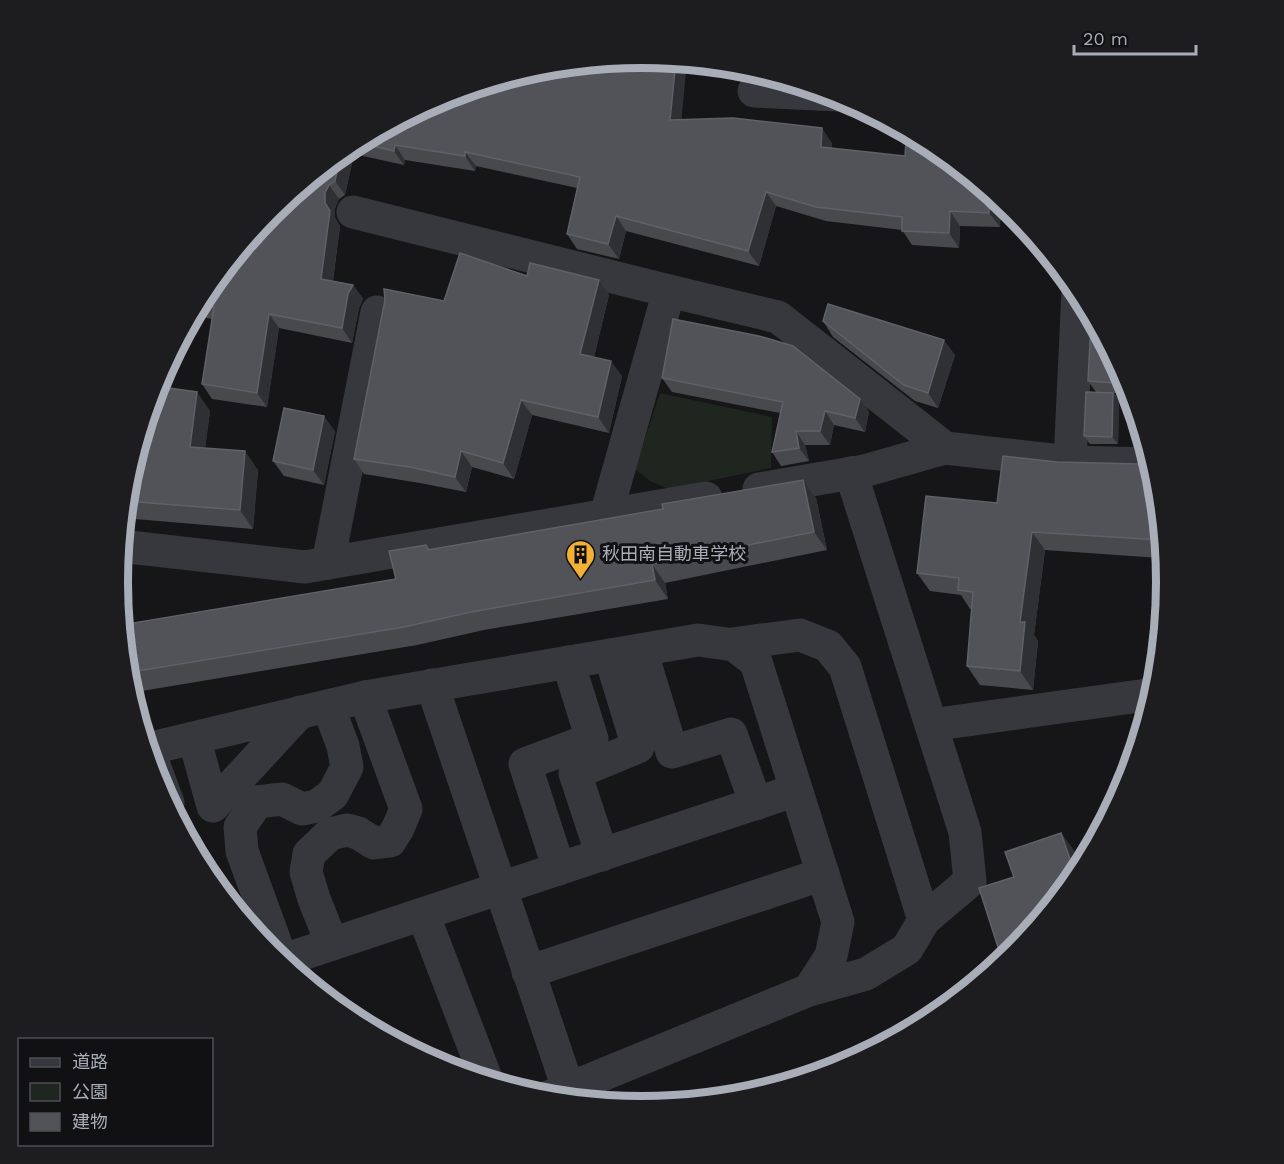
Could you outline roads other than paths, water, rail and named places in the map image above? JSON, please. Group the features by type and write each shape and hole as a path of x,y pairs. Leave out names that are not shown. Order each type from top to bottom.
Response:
{"street":[{"path":"754,92 803,94"},
{"path":"353,212 778,317 945,448"},
{"path":"606,515 669,291"},
{"path":"1070,462 1077,308"},
{"path":"328,563 377,312"},
{"path":"129,547 305,567 851,473 945,448 1070,462 1143,464"},
{"path":"564,1090 809,990 866,974 908,949 924,920 970,882 965,832 851,473"},
{"path":"155,747 364,697 432,685 698,640 732,644 800,635 828,646 845,667 924,920"},
{"path":"732,644 756,662 838,922 831,956 809,990"},
{"path":"625,652 672,752 731,734 756,804"},
{"path":"602,855 575,773 638,747 625,652"},
{"path":"559,869 525,764 592,739 568,662"},
{"path":"432,685 528,972 556,1089"},
{"path":"931,725 1144,695"},
{"path":"332,944 306,872 309,854 330,834 346,830 374,843 390,842 406,809 364,697"},
{"path":"194,738 213,806 314,709"},
{"path":"276,943 242,850 240,827 257,802 282,799 302,809 317,806 333,794 347,767 343,746 314,709"},
{"path":"291,958 796,790"},
{"path":"528,972 823,874"},
{"path":"423,914 483,1071"}],"place":[{"name":"秋田南自動車学校","path":"581,580"}]}
